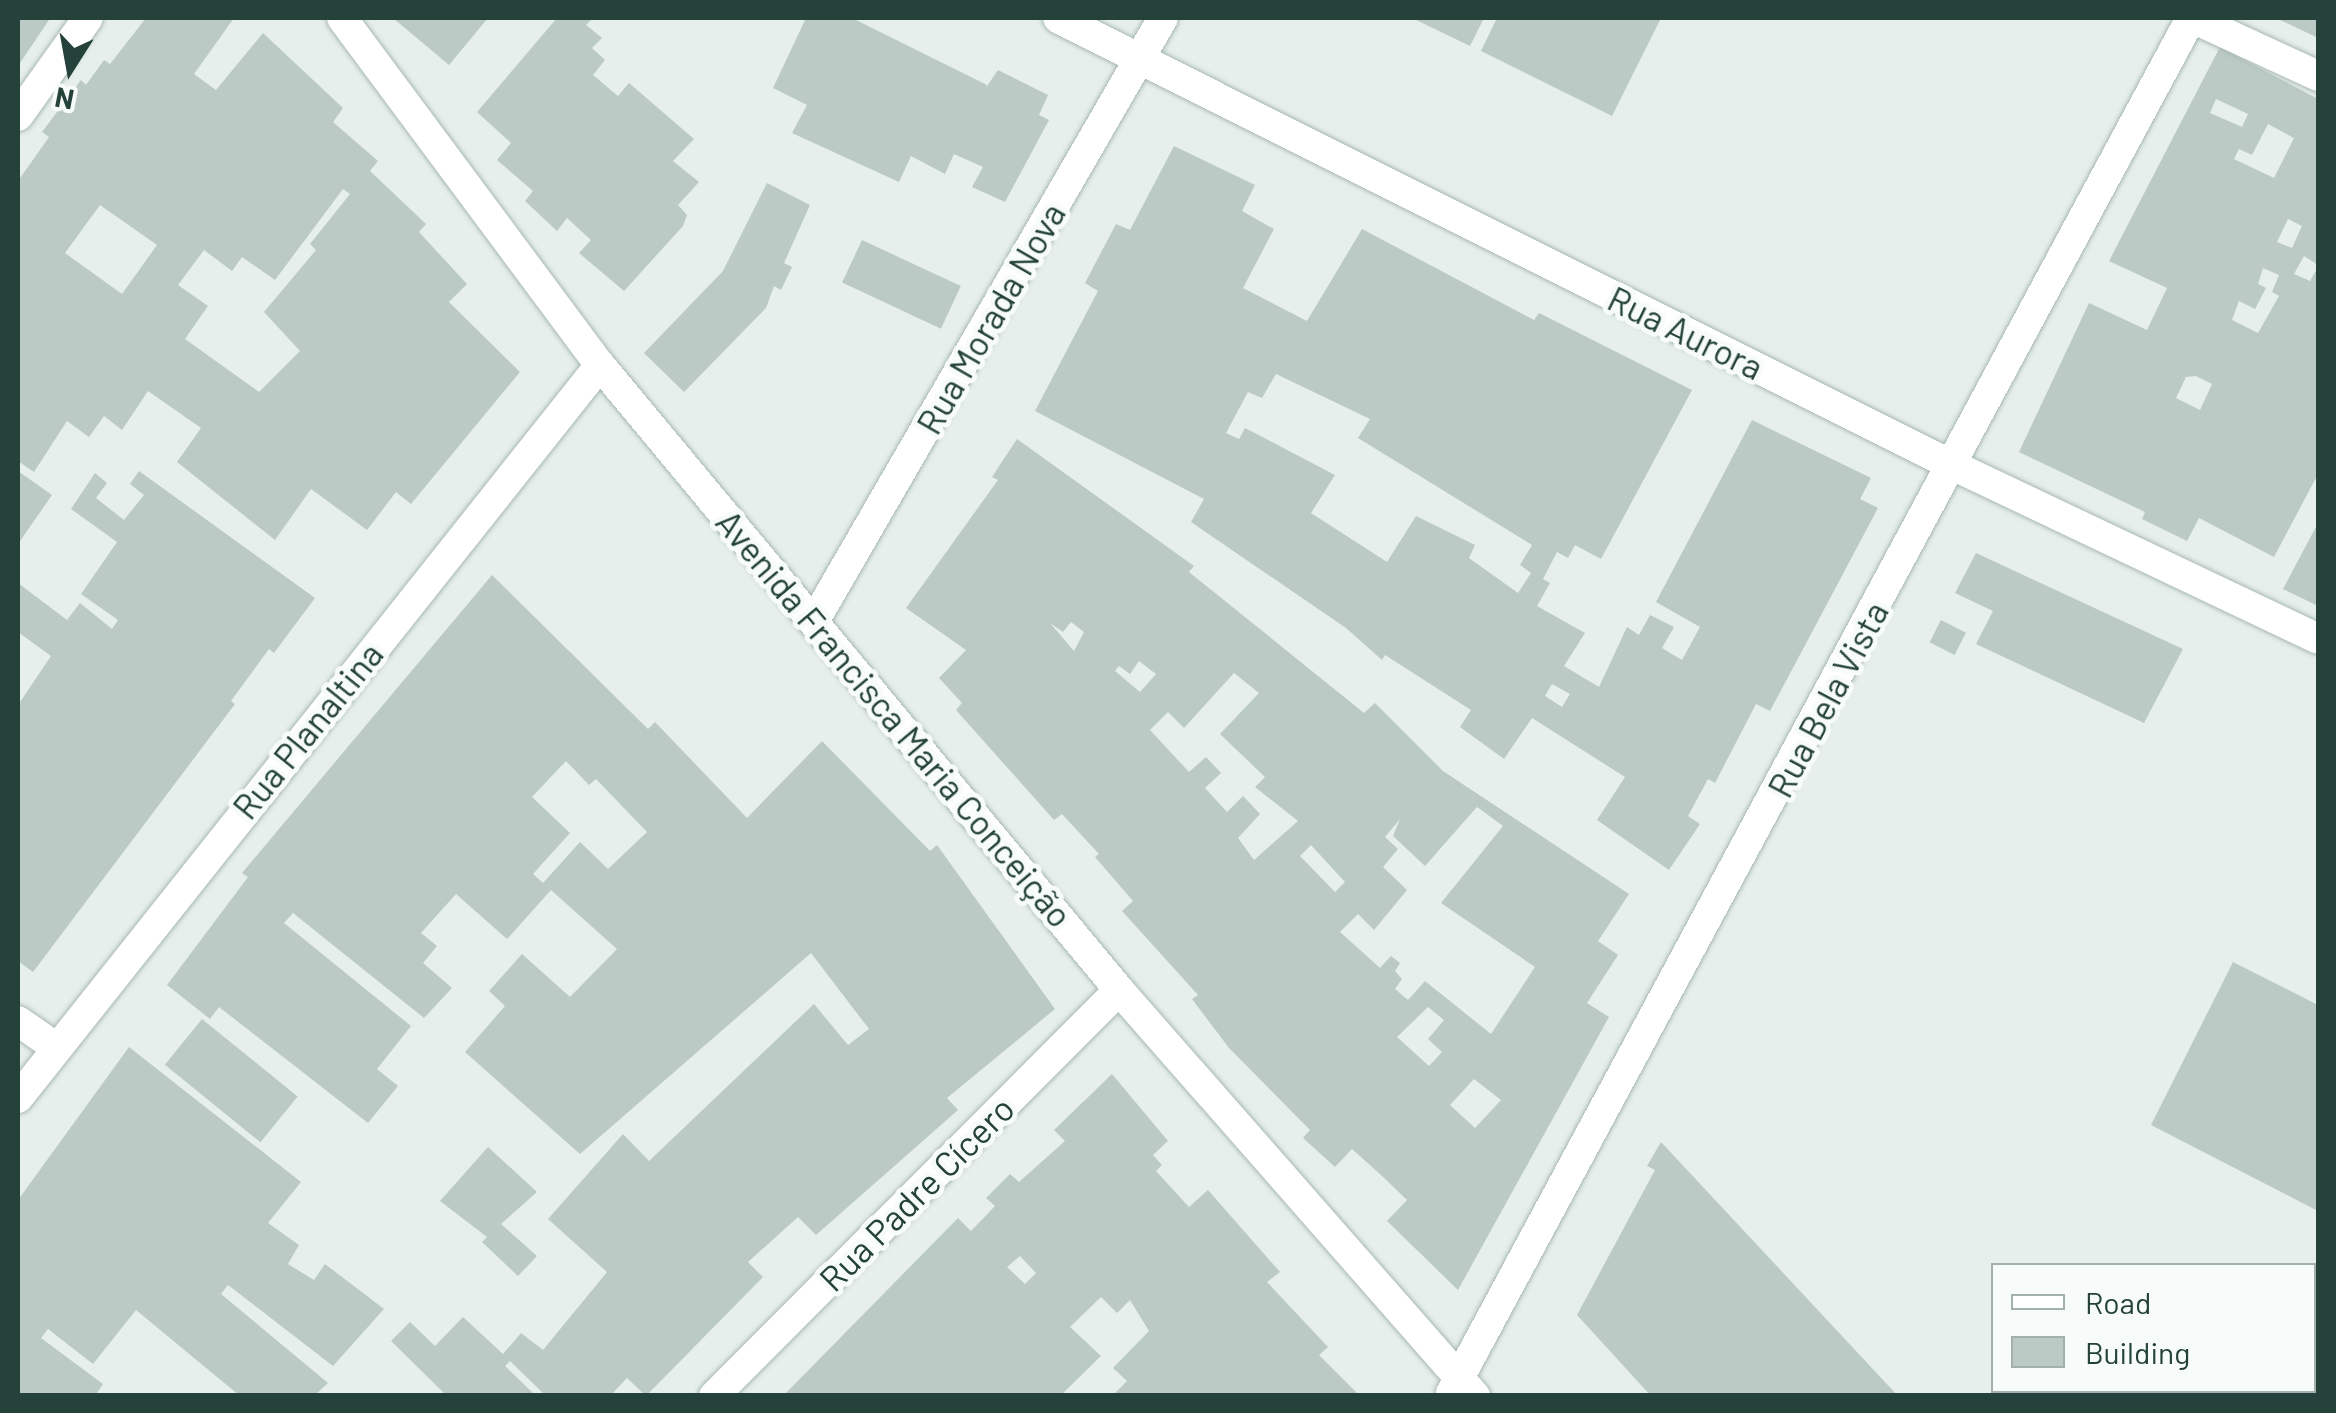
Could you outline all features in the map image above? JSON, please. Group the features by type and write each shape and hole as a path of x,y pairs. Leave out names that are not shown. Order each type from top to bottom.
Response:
{"street":[{"path":"18,116 88,18"},
{"name":"Avenida Francisca Maria Conceição","path":"342,18 600,365 816,618 1119,990 1462,1390"},
{"name":"Rua Aurora","path":"1058,18 1952,464 2318,639"},
{"name":"Rua Morada Nova","path":"816,618 1163,18"},
{"path":"2191,18 2318,76"},
{"name":"Rua Bela Vista","path":"1462,1390 2191,18"},
{"name":"Rua Planaltina","path":"18,1098 54,1046 600,365"},
{"name":"Rua Padre Cícero","path":"714,1396 1119,990"},
{"path":"18,1021 54,1046"}],"building":[{"path":"18,18 49,20 18,66"},
{"path":"146,18 234,18 194,74 216,90 263,33 343,108 333,122 378,161 370,171 426,224 419,232 467,284 449,302 520,372 411,504 396,492 367,530 311,489 275,540 177,462 201,428 148,391 122,430 104,416 89,437 67,421 34,472 18,461 18,181 49,137 42,132 81,80 86,85 104,60 110,64","holes":["343,189 350,194 310,244 316,250 264,312 300,351 259,392 185,339 208,306 178,285 204,250 232,271 242,257 275,280","100,205 157,245 122,294 65,253"]},
{"path":"393,18 488,18 449,65"},
{"path":"557,18 593,18 586,25 602,38 592,48 605,60 593,75 618,96 629,83 694,139 673,161 699,182 678,205 687,215 683,226 624,291 579,253 591,240 567,218 557,231 525,201 533,191 497,160 511,143 477,112"},
{"path":"806,18 852,18 987,85 985,89 998,70 1048,95 1039,115 1049,120 1005,202 972,187 983,167 954,154 945,174 911,156 899,182 792,133 807,105 773,88"},
{"path":"1412,18 1484,18 1470,46"},
{"path":"1497,18 1661,18 1612,116 1481,51"},
{"path":"2276,18 2318,18 2318,38 2314,36"},
{"path":"2220,47 2318,99 2318,265 2304,256 2294,274 2310,281 2318,267 2318,474 2274,557 2199,518 2187,541 2142,519 2145,512 2019,452 2089,303 2147,330 2167,288 2109,261","holes":["2216,99 2248,114 2242,127 2210,113","2268,124 2294,138 2274,178 2234,159 2239,149 2252,155","2288,219 2302,226 2292,248 2277,242","2263,268 2279,275 2272,292 2279,296 2258,333 2232,320 2239,301 2255,309 2266,288 2258,284","2196,376 2212,384 2200,410 2176,398 2186,377"]},
{"path":"1174,146 1255,185 1242,211 1274,229 1243,288 1307,321 1362,229 1534,320 1539,313 1692,390 1601,559 1575,545 1568,558 1557,552 1543,579 1550,583 1537,606 1585,633 1564,666 1599,687 1627,627 1639,635 1650,615 1674,627 1662,648 1682,660 1700,627 1656,602 1752,420 1871,478 1860,499 1878,508 1770,711 1756,704 1715,783 1708,779 1688,816 1700,824 1669,870 1597,820 1625,777 1532,718 1504,759 1460,727 1471,710 1385,655 1382,660 1346,628 1191,522 1204,499 1035,411 1098,291 1085,283 1116,224 1130,230","holes":["1276,374 1370,419 1358,438 1532,545 1520,565 1531,573 1518,593 1469,558 1475,545 1416,516 1387,562 1311,513 1335,475 1245,428 1239,439 1226,433 1248,392 1262,398","1552,684 1570,694 1562,707 1545,696"]},
{"path":"767,183 810,205 784,263 792,267 781,290 774,286 766,308 684,392 644,353 723,271"},
{"path":"862,240 961,286 941,329 842,283"},
{"path":"1017,439 1194,566 1189,572 1364,713 1375,703 1443,771 1629,894 1598,941 1618,955 1587,1003 1609,1017 1458,1290 1387,1221 1407,1200 1352,1149 1335,1167 1303,1138 1310,1130 1229,1048 1192,999 1198,995 1122,911 1133,901 1095,857 1099,854 1062,814 1054,820 956,710 962,703 939,678 966,650 906,608 998,480 992,477","holes":["1071,622 1084,632 1074,651 1050,623 1063,632","1139,661 1156,674 1140,692 1115,671 1119,666 1130,674","1234,673 1259,693 1220,734 1265,777 1255,787 1298,821 1254,860 1238,838 1260,814 1243,796 1227,812 1205,788 1221,773 1206,757 1189,772 1150,730 1168,712 1184,728","1477,807 1503,826 1441,903 1535,967 1491,1034 1425,981 1408,1000 1395,989 1402,979 1395,971 1400,963 1391,956 1380,968 1340,932 1358,914 1374,930 1407,890 1383,867 1398,849 1385,837 1400,819 1393,836 1425,866","1311,845 1345,882 1335,892 1300,856","1428,1007 1444,1020 1428,1039 1442,1052 1429,1066 1397,1037","1474,1079 1501,1100 1475,1128 1450,1105"]},
{"path":"18,471 52,495 18,544"},
{"path":"139,471 315,598 274,653 269,649 231,701 235,704 33,972 18,961 18,705 51,656 18,632 18,583 67,620 80,603 112,629 118,620 81,594 117,542 71,509 95,473 107,483 96,498 124,520 144,495 130,484"},
{"path":"2318,523 2318,606 2283,589"},
{"path":"1976,553 2183,649 2144,723 1976,644 1993,611 1955,593"},
{"path":"492,575 648,729 655,722 747,818 822,741 930,851 937,845 1055,1009 947,1098 958,1110 816,1235 798,1217 748,1262 763,1277 646,1396 627,1378 610,1396 546,1396 510,1361 505,1366 536,1396 447,1396 391,1341 410,1322 435,1346 463,1317 503,1354 521,1333 543,1350 607,1272 548,1219 623,1134 649,1161 814,1004 848,1045 869,1029 811,953 580,1154 465,1052 505,1006 489,991 522,954 570,997 617,949 551,890 507,939 456,894 421,933 437,946 423,963 452,988 424,1018 293,913 284,923 411,1026 377,1069 398,1086 368,1123 219,1007 210,1019 167,985 248,877 242,873","holes":["566,761 589,785 596,779 647,832 608,869 580,842 543,883 533,874 570,833 532,797"]},
{"path":"1941,620 1966,633 1955,655 1930,642"},
{"path":"2233,962 2318,1005 2318,1211 2151,1125"},
{"path":"202,1019 298,1096 260,1142 165,1065"},
{"path":"129,1047 301,1182 268,1223 299,1245 288,1264 314,1280 325,1264 384,1309 333,1366 228,1285 221,1294 328,1383 314,1396 240,1396 136,1310 93,1364 48,1329 41,1338 103,1384 95,1396 18,1396 18,1200"},
{"path":"1112,1074 1168,1141 1153,1155 1162,1165 1156,1171 1189,1207 1208,1190 1280,1272 1267,1282 1328,1347 1319,1355 1360,1396 1112,1396 1127,1381 1113,1368 1149,1331 1130,1300 1117,1313 1101,1297 1070,1327 1101,1356 1060,1396 783,1396 958,1218 971,1231 995,1206 986,1198 1010,1174 1019,1182 1065,1141 1054,1130","holes":["1020,1256 1036,1273 1025,1284 1007,1267"]},
{"path":"1661,1142 1898,1396 1651,1396 1577,1315 1655,1170 1647,1166"},
{"path":"488,1147 537,1192 501,1224 537,1256 518,1276 482,1242 487,1237 440,1201"}]}
